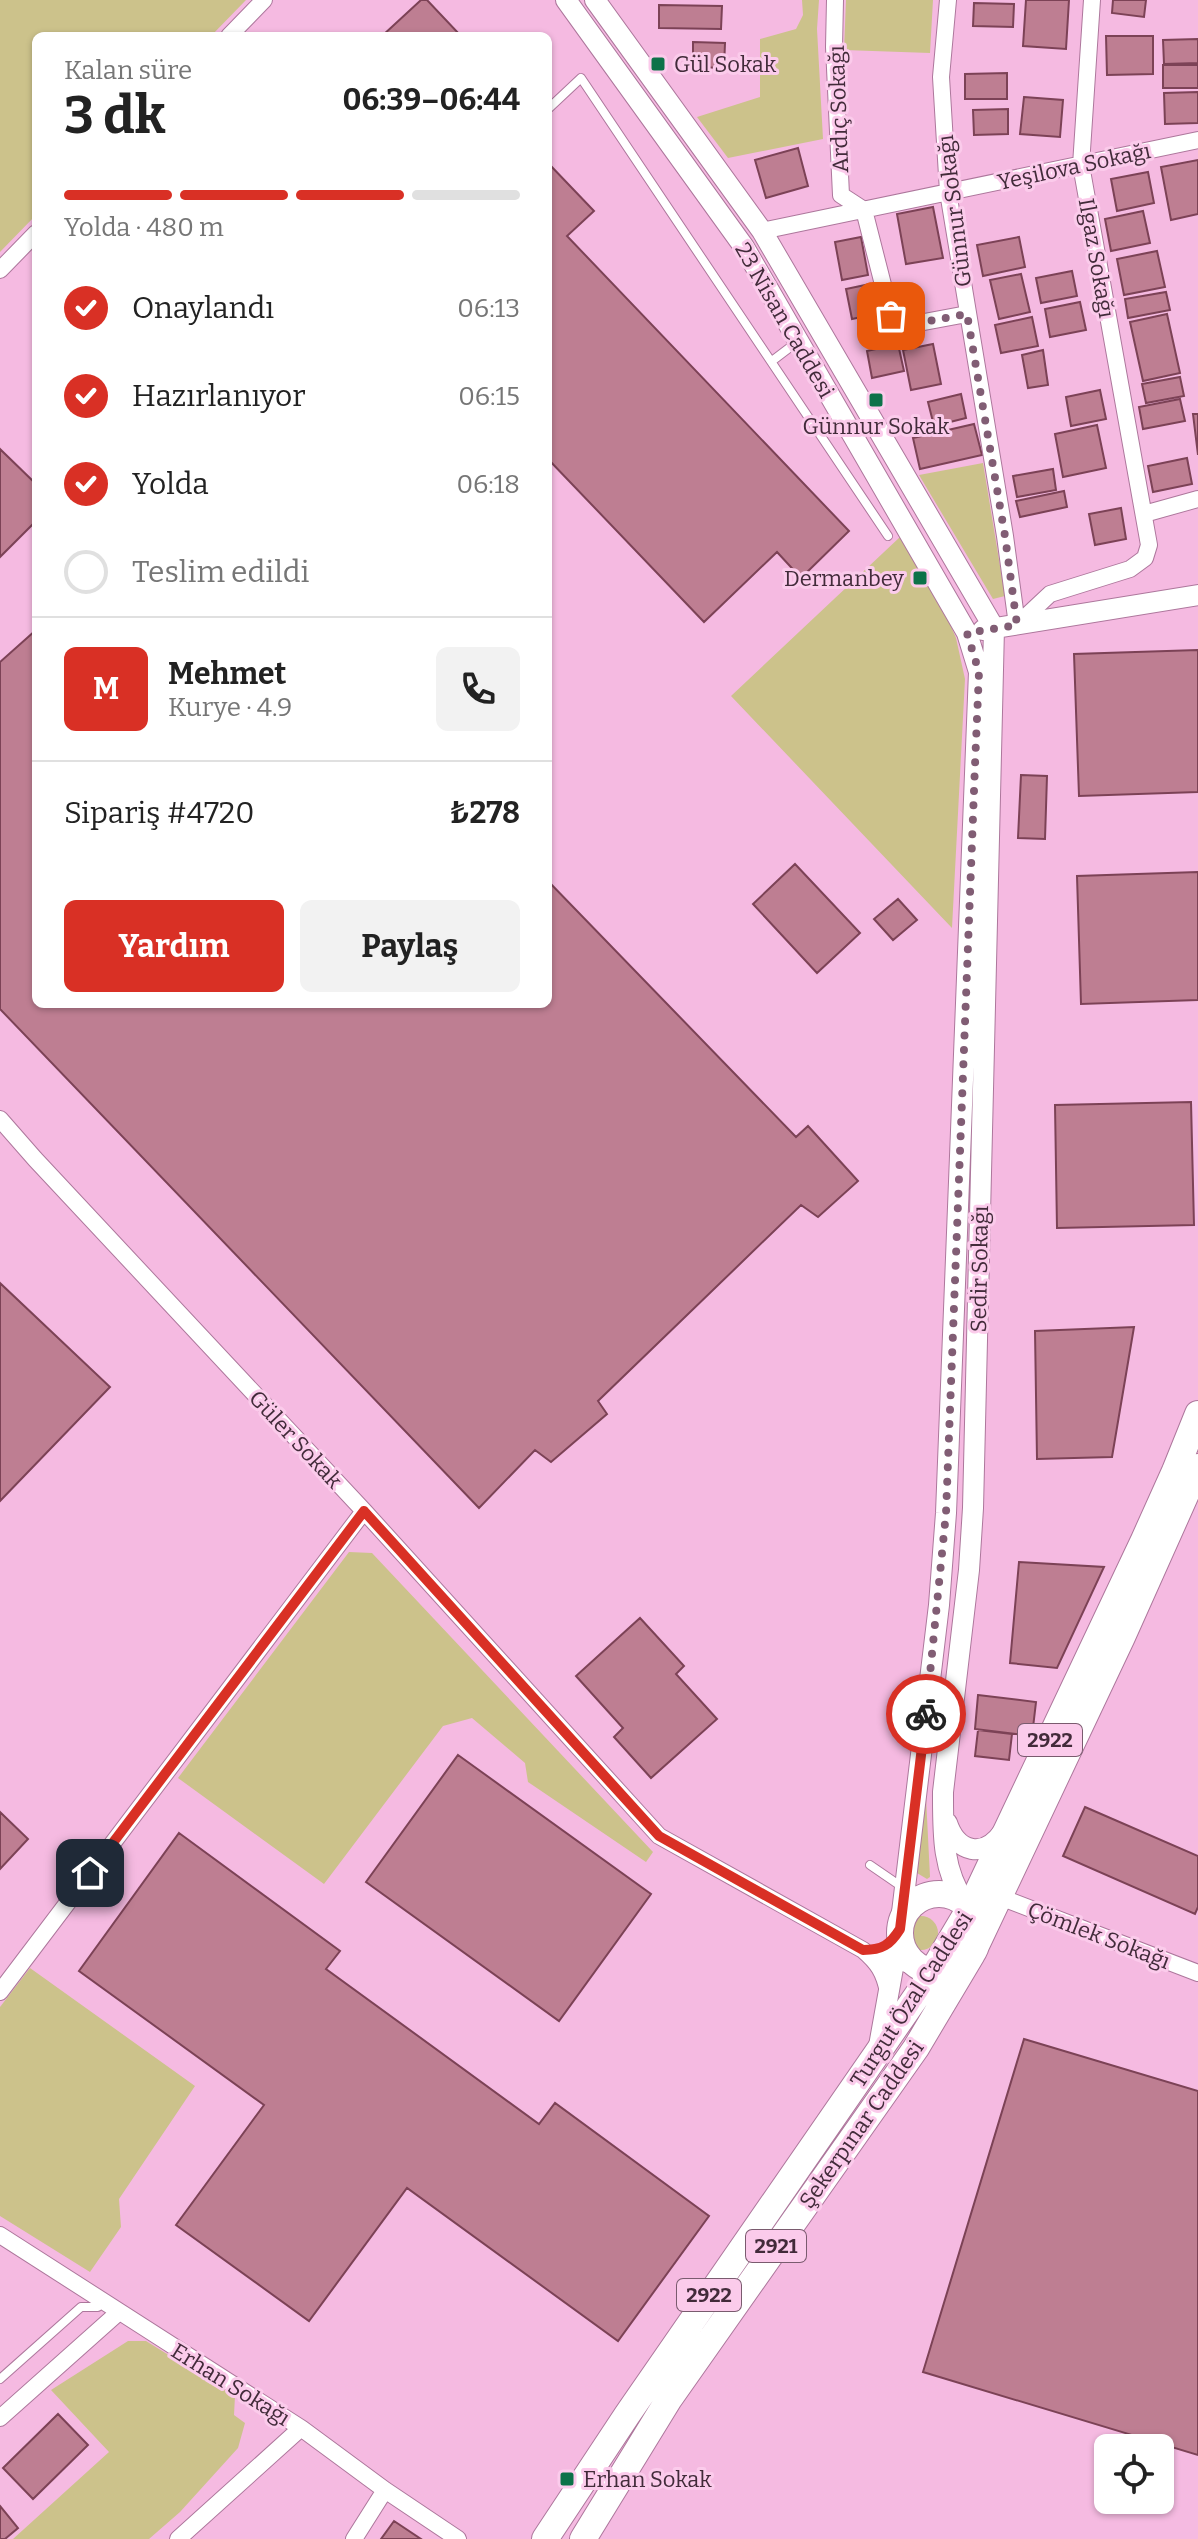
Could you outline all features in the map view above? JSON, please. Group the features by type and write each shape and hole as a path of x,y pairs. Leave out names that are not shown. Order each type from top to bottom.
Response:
{"main road":[{"name":"Turgut Özal Caddesi","path":"545,2539 877,2054 929,1971 956,1899 992,1888 1016,1812 1164,1496 1198,1414"},
{"name":"Şekerpınar Caddesi","path":"583,2539 669,2399 916,2048 972,1954 992,1888 1122,1637 1198,1467"},
{"path":"926,1896 956,1899 976,1919 979,1931 972,1954 957,1968 947,1972 929,1971 914,1964 901,1942 900,1929 908,1908 926,1896"}],"street":[{"path":"233,32 264,0"},
{"name":"23 Nisan Caddesi","path":"566,0 744,247 967,633 979,672 947,1497 939,1605 900,1929 877,2054"},
{"name":"23 Nisan Caddesi","path":"595,0 762,231 994,628"},
{"name":"Ardıç Sokağı","path":"835,0 834,47 841,195 864,210 891,316 908,325 967,314"},
{"name":"Günnur Sokağı","path":"948,0 941,77 948,192 1017,625"},
{"name":"Ilgaz Sokağı","path":"1017,625 1050,594 1130,569 1145,558 1149,545 1081,165 1092,0"},
{"name":"Yeşilova Sokağı","path":"762,231 1198,140"},
{"path":"0,270 32,237"},
{"path":"1144,514 1198,499"},
{"path":"967,633 1198,595"},
{"name":"Sedir Sokağı","path":"956,1899 948,1873 943,1792 969,1570 973,1508 994,628"},
{"name":"Güler Sokak","path":"0,1119 364,1511 659,1836 863,1950"},
{"path":"0,1992 364,1511"},
{"path":"943,1792 952,1836 967,1849 988,1846 998,1839 1016,1812"},
{"name":"Çömlek Sokağı","path":"992,1888 1198,1973"},
{"path":"863,1950 881,1949 892,1943 900,1929"},
{"path":"863,1950 929,1971"},
{"path":"863,1950 878,1963 884,1974 888,1996"},
{"name":"Erhan Sokağı","path":"0,2235 301,2428 458,2539"},
{"path":"0,2418 119,2312"},
{"path":"178,2539 301,2428"},
{"path":"354,2539 385,2490"}],"lane":[{"path":"552,105 581,78 888,536"},
{"path":"772,361 798,341"},
{"path":"870,1865 905,1889 956,1899"},
{"path":"0,2379 81,2307 98,2307 101,2300"}],"shaded area":[{"path":"0,0 246,0 215,32 32,32 32,219 0,252"},
{"path":"802,0 819,0 817,29 823,139 728,158 697,117 760,97 760,39 796,29 803,15"},
{"path":"846,0 933,0 930,53 844,50"},
{"path":"983,463 1005,596 993,599 919,475"},
{"path":"900,537 947,617 956,638 965,679 952,928 731,696"},
{"path":"349,1552 372,1553 653,1852 646,1862 528,1782 525,1763 472,1718 443,1726 324,1884 178,1778"},
{"path":"926,1797 930,1877 927,1879 912,1870"},
{"path":"921,1916 933,1921 938,1933 933,1945 921,1950 909,1945 904,1933 909,1921"},
{"path":"30,1968 195,2086 119,2199 121,2227 90,2272 0,2216 0,2007"},
{"path":"128,2341 146,2341 235,2396 234,2415 245,2423 238,2448 180,2512 149,2539 13,2539 109,2452 51,2390"}],"building":[{"path":"421,0 427,0 457,32 386,32"},
{"path":"1026,0 1069,0 1066,49 1023,46"},
{"path":"1113,0 1146,0 1144,17 1112,13"},
{"path":"974,3 1014,4 1013,27 973,26"},
{"path":"659,5 722,6 721,29 659,28"},
{"path":"1106,36 1153,36 1153,74 1107,75"},
{"path":"1198,39 1198,63 1164,64 1163,40"},
{"path":"693,42 725,43 724,68 693,67"},
{"path":"1163,65 1198,65 1198,88 1163,88"},
{"path":"1007,73 1007,99 965,99 965,74"},
{"path":"1198,92 1198,123 1165,124 1164,93"},
{"path":"1024,97 1063,100 1060,137 1020,134"},
{"path":"1008,109 1008,134 974,135 973,110"},
{"path":"798,148 808,186 766,198 755,160"},
{"path":"1198,160 1198,214 1171,220 1161,167"},
{"path":"552,167 594,211 567,236 849,531 801,578 777,552 704,622 552,463"},
{"path":"1148,172 1154,203 1117,211 1111,179"},
{"path":"933,207 943,258 906,264 897,214"},
{"path":"1143,211 1150,243 1111,251 1105,219"},
{"path":"861,237 868,275 842,280 835,242"},
{"path":"1019,237 1025,267 983,276 977,245"},
{"path":"1157,251 1165,287 1124,295 1117,259"},
{"path":"1072,271 1077,296 1041,303 1036,278"},
{"path":"1021,274 1030,312 999,319 990,280"},
{"path":"870,284 876,314 852,319 846,289"},
{"path":"1166,292 1170,310 1128,318 1125,299"},
{"path":"1080,302 1086,330 1050,337 1045,309"},
{"path":"1167,314 1180,373 1143,381 1130,322"},
{"path":"1032,317 1038,346 1001,353 995,325"},
{"path":"898,344 904,371 872,378 867,351"},
{"path":"933,344 941,384 911,390 903,350"},
{"path":"1043,350 1048,385 1028,388 1022,355"},
{"path":"1180,377 1184,396 1146,403 1142,384"},
{"path":"1100,390 1106,419 1071,426 1066,397"},
{"path":"961,394 966,418 934,426 928,402"},
{"path":"1180,399 1185,421 1143,429 1139,407"},
{"path":"1193,414 1198,414 1198,455"},
{"path":"974,424 982,455 920,469 913,438"},
{"path":"1097,425 1106,468 1063,477 1055,434"},
{"path":"0,449 32,480 32,525 0,557"},
{"path":"1187,458 1192,484 1153,492 1148,466"},
{"path":"1053,469 1056,490 1017,497 1013,476"},
{"path":"1064,491 1067,507 1020,517 1016,501"},
{"path":"1121,508 1126,539 1095,545 1089,514"},
{"path":"32,634 32,1008 552,1008 552,885 796,1137 808,1126 858,1181 818,1217 801,1205 598,1401 607,1414 551,1462 535,1450 479,1508 0,1009 0,662"},
{"path":"1198,650 1198,792 1079,796 1074,654"},
{"path":"1021,775 1047,776 1045,839 1018,838"},
{"path":"795,864 860,933 817,973 753,904"},
{"path":"1198,872 1198,1000 1081,1004 1077,876"},
{"path":"898,899 917,920 893,940 874,919"},
{"path":"1191,1102 1194,1225 1057,1228 1055,1105"},
{"path":"0,1283 110,1387 0,1501"},
{"path":"1134,1327 1112,1457 1037,1459 1035,1331"},
{"path":"1019,1562 1104,1567 1057,1668 1010,1663"},
{"path":"640,1618 684,1666 676,1674 717,1719 651,1778 614,1737 623,1728 576,1676"},
{"path":"978,1695 1036,1702 1032,1736 975,1729"},
{"path":"978,1730 1012,1734 1009,1760 975,1756"},
{"path":"458,1755 651,1894 559,2021 366,1882"},
{"path":"1085,1807 1198,1856 1198,1907 1195,1914 1063,1856"},
{"path":"0,1812 28,1839 0,1869"},
{"path":"179,1833 340,1951 326,1969 539,2124 555,2103 709,2216 618,2341 407,2188 309,2321 176,2225 264,2105 79,1971"},
{"path":"1024,2039 1198,2091 1198,2455 1174,2448 1174,2434 1128,2434 923,2372"},
{"path":"58,2414 88,2445 33,2499 3,2468"},
{"path":"0,2506 18,2528 5,2539 0,2539"},
{"path":"394,2521 421,2539 381,2539"}],"way so far":[{"path":"891,316 908,325 967,314 1017,625 967,633 979,672 946,1513 926,1714"}],"place":[{"name":"Gül Sokak","path":"658,64"},
{"name":"Günnur Sokak","path":"876,400"},
{"name":"Dermanbey","path":"920,578"},
{"name":"Erhan Sokak","path":"567,2479"}],"route":[{"path":"90,1873 364,1511 659,1836 863,1950 881,1949 892,1943 900,1929 926,1714"}]}
